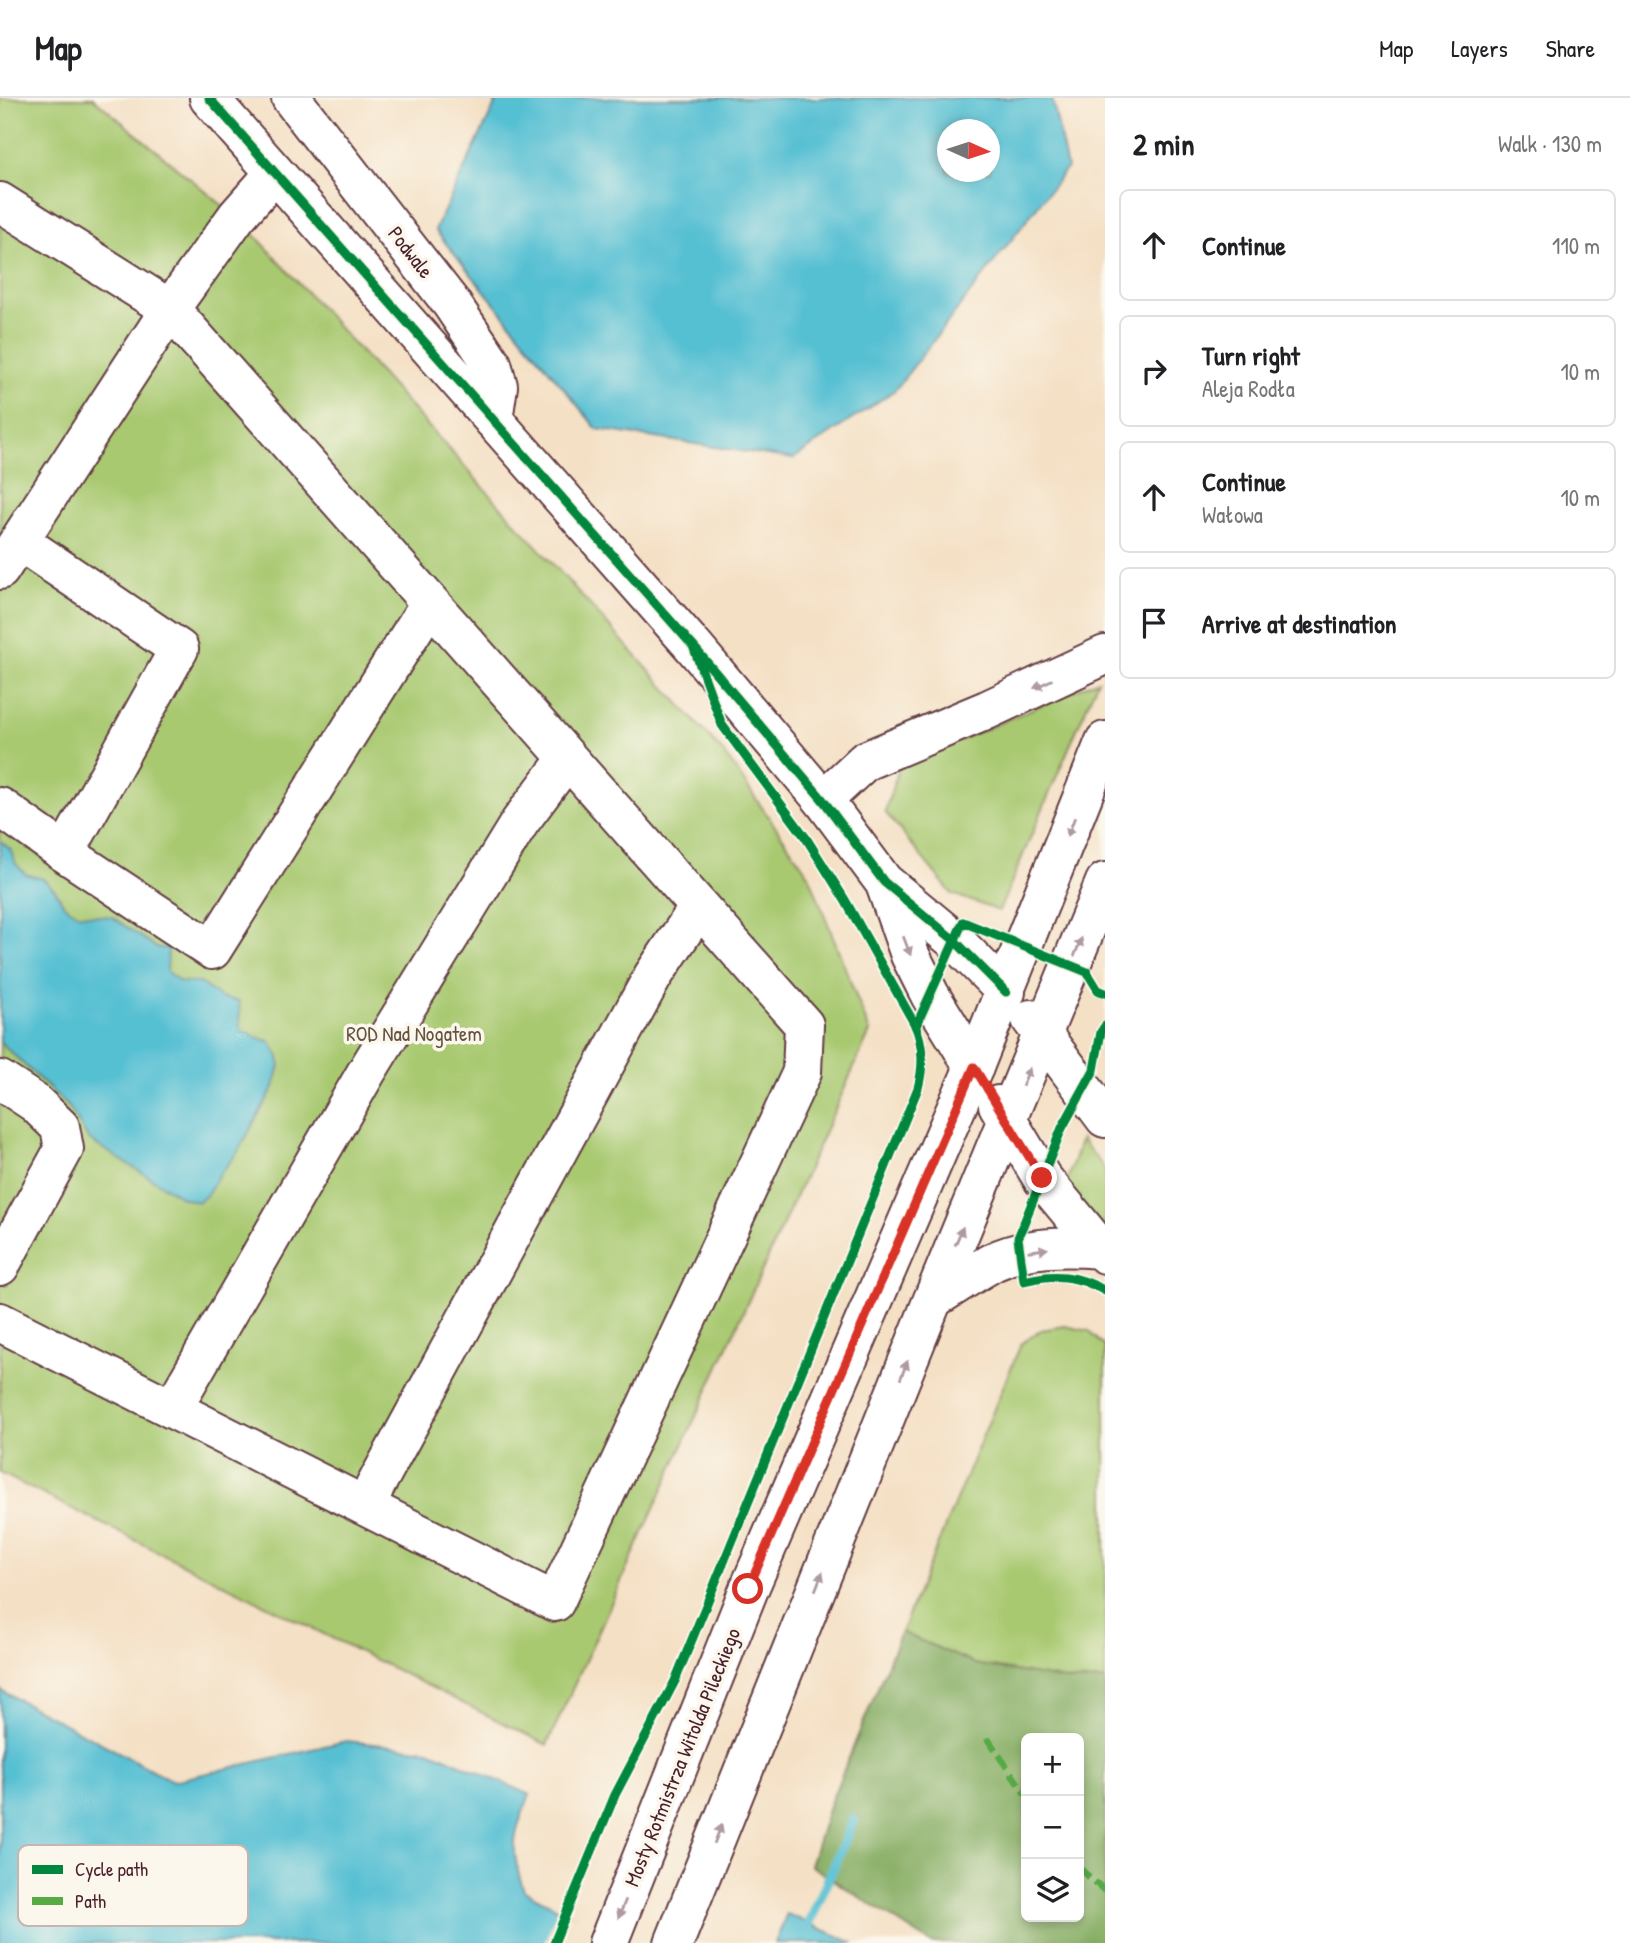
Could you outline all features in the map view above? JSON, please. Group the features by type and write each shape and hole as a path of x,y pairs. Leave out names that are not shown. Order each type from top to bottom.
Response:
{"main road":[{"path":"209,98 693,646 823,800 884,882 954,940 1006,992 1043,1033 1105,1118"},
{"name":"Podwale","path":"291,98 451,303 492,364 498,386 493,420"},
{"path":"65,853 179,649 9,556 170,309 237,216 275,173"},
{"path":"0,202 170,309 804,1026 802,1072 555,1602 0,1322"},
{"path":"0,807 212,950 430,603"},
{"path":"823,800 865,761 987,710 1105,655"},
{"name":"Mosty Rotmistrza Witolda Pileckiego","path":"608,1943 748,1589 1006,992 1105,741"},
{"path":"172,1409 367,1071 520,822 567,759"},
{"path":"884,882 910,955 930,995 1042,1178 1103,1251"},
{"path":"674,1943 933,1299 1105,882"},
{"path":"365,1505 653,976 699,907"},
{"path":"0,1080 35,1103 60,1127 64,1149 0,1266"},
{"path":"933,1299 995,1261 1020,1253 1073,1247 1103,1251"}],"green space":[{"name":"ROD Nad Nogatem","path":"0,98 93,98 246,225 724,753 809,875 870,1032 547,1745 0,1473"},
{"path":"1098,680 999,911 952,894 885,812 899,767"},
{"path":"1081,1139 1105,1169 1105,1229 1065,1186"},
{"path":"1065,1326 1089,1331 1105,1347 1105,1943 1084,1922 1084,1733 1021,1733 1021,1740 829,1806 1021,1344 1041,1330"},
{"path":"901,1632 975,1664 1072,1681 1105,1680 1105,1943 931,1943 810,1865 829,1806"}],"water":[{"path":"498,98 1052,98 1067,168 895,390 793,459 597,429 435,230"},
{"path":"0,841 10,849 16,864 25,874 43,879 55,890 64,905 78,914 112,917 157,948 168,948 167,972 180,982 200,983 221,998 239,1001 240,1029 270,1041 279,1057 280,1065 274,1087 237,1153 207,1195 198,1202 183,1198 89,1140 69,1107 0,1042"},
{"path":"0,1690 173,1781 346,1741 429,1750 530,1795 515,1842 516,1864 524,1891 626,1943 0,1943"},
{"path":"787,1914 854,1943 775,1943"}],"pier":[{"path":"558,1909 598,1925 629,1943 544,1943"}],"waterway":[{"path":"809,1924 854,1819"}],"marked path":[{"path":"987,1738 1021,1788"},
{"path":"1084,1872 1105,1891"}],"cycle path":[{"path":"209,98 693,646 823,800 884,882 954,940 1006,992"},
{"path":"554,1943 615,1795 675,1681 918,1088 921,1071 921,1047 914,1023 845,900 806,838 722,725 693,646"},
{"path":"916,1026 963,922 1087,972 1098,990 1105,993"},
{"path":"1105,1026 1101,1032 1094,1070 1062,1128 1018,1238 1024,1281 1066,1277 1105,1291"}],"route":[{"path":"748,1589 974,1067 1042,1178"}]}
